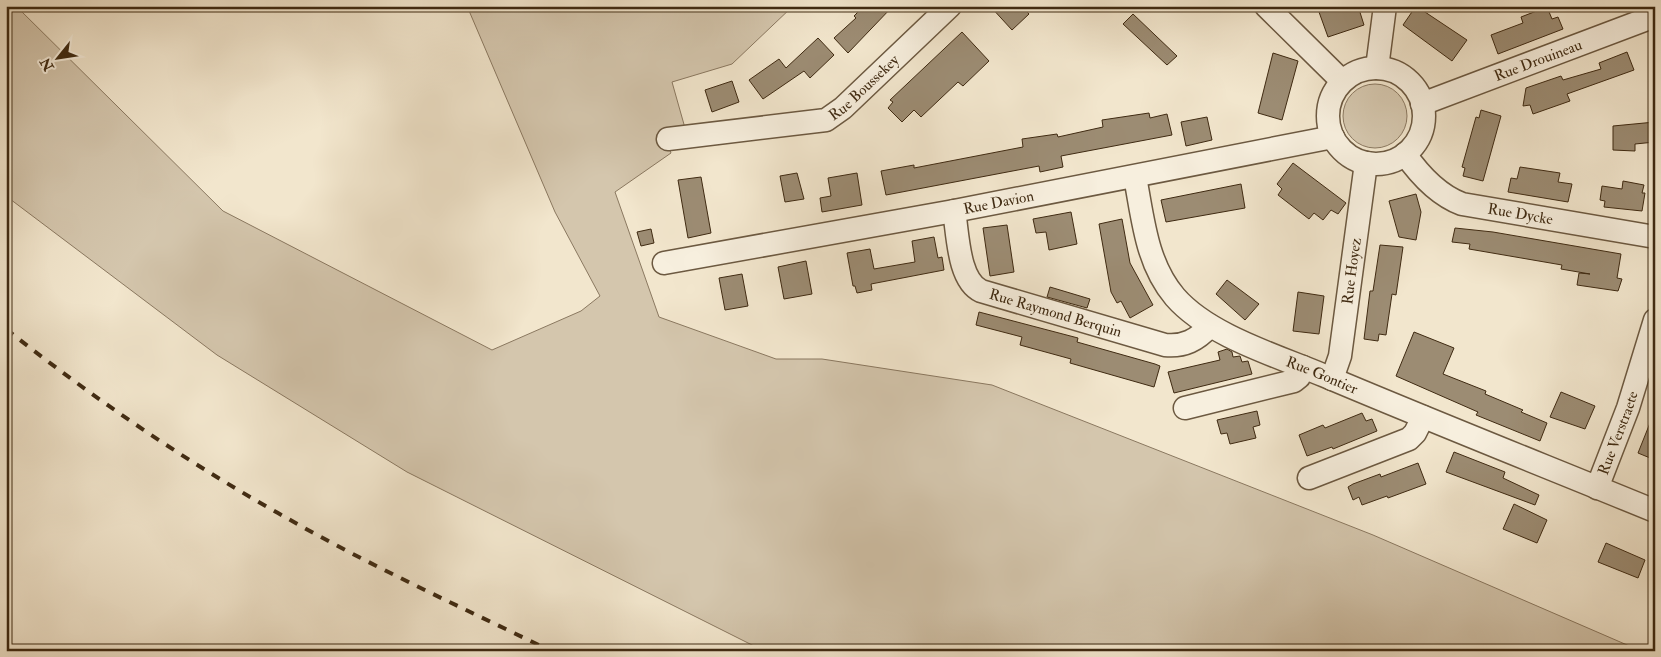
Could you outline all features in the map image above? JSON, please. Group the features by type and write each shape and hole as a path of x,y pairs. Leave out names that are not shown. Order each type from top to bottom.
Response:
{"street":[{"name":"Rue Boussekey","path":"668,139 826,120 839,112 950,6"},
{"path":"1266,6 1342,81"},
{"path":"1377,68 1386,6"},
{"name":"Rue Drouineau","path":"1422,104 1655,16"},
{"path":"1377,68 1390,70 1405,78 1417,92 1422,104 1424,117 1421,131 1414,144 1405,154 1384,163 1366,162 1347,154 1333,137 1329,125 1329,108 1334,91 1342,81 1358,71 1377,68"},
{"name":"Rue Davion","path":"664,263 1135,177 1333,137"},
{"name":"Rue Dycke","path":"1405,154 1419,172 1441,193 1462,204 1655,237"},
{"name":"Rue Hoyez","path":"1332,379 1340,356 1366,162"},
{"name":"Rue Gontier","path":"1135,177 1149,249 1159,274 1182,304 1210,326 1423,417 1655,511"},
{"name":"Rue Raymond Berquin","path":"954,211 965,275 971,285 980,291 1164,345 1190,342 1210,326"},
{"name":"Rue Verstraete","path":"1597,488 1628,408 1655,320"},
{"path":"1185,408 1294,381 1299,376 1303,367"},
{"path":"1309,478 1409,439 1415,433 1423,417"}],"shaded area":[{"path":"6,6 16,6 223,211 492,350 581,311 600,296 555,212 467,6 793,6 732,64 672,82 685,128 665,138 671,153 615,192 659,317 776,359 822,359 992,385 1373,535 1641,651 764,651 407,472 217,355 6,196"},
{"path":"1369,84 1381,84 1398,93 1405,104 1407,116 1405,128 1398,139 1381,148 1369,148 1357,143 1348,134 1343,122 1343,110 1348,98 1357,89"}],"building":[{"path":"864,6 893,6 848,53 834,38 856,18 854,16"},
{"path":"990,6 1022,6 1029,14 1012,30"},
{"path":"1332,6 1358,6 1364,25 1328,37 1319,12"},
{"path":"1416,6 1467,40 1452,61 1403,25"},
{"path":"1547,7 1552,19 1558,17 1563,29 1498,54 1491,35 1523,23 1521,17"},
{"path":"1133,14 1177,56 1167,65 1123,24"},
{"path":"962,32 989,61 963,86 958,82 921,117 914,110 902,122 888,108 893,102 890,100"},
{"path":"818,38 834,55 810,78 804,71 763,99 749,80 779,59 786,68"},
{"path":"1627,52 1634,70 1567,94 1570,101 1533,114 1530,105 1523,106 1526,88 1561,76 1563,80 1601,69 1599,63"},
{"path":"1273,53 1298,61 1282,120 1258,113"},
{"path":"732,81 739,102 712,112 705,90"},
{"path":"1481,110 1501,116 1483,181 1463,176 1465,168 1462,167 1476,117 1479,118"},
{"path":"1149,113 1150,118 1167,114 1172,135 1061,156 1063,167 1040,172 1039,166 886,195 881,171 914,165 914,168 1023,147 1022,139 1057,134 1058,137 1103,127 1102,120"},
{"path":"1207,117 1212,140 1186,146 1181,122"},
{"path":"1655,122 1655,142 1635,144 1635,151 1613,150 1613,126"},
{"path":"1293,163 1346,203 1338,214 1331,210 1323,220 1314,213 1309,219 1278,195 1282,189 1277,184"},
{"path":"1520,167 1560,173 1558,182 1572,184 1568,202 1508,192 1511,178 1517,179"},
{"path":"797,173 804,199 785,202 780,176"},
{"path":"857,173 862,205 822,212 820,198 831,196 828,178"},
{"path":"701,177 711,233 688,238 678,180"},
{"path":"1623,181 1644,185 1642,193 1645,193 1642,211 1604,207 1605,201 1600,200 1602,186 1622,189"},
{"path":"1241,184 1245,208 1166,222 1161,200"},
{"path":"1416,194 1421,212 1416,240 1399,237 1389,201"},
{"path":"1071,212 1077,244 1049,250 1046,232 1036,233 1033,219"},
{"path":"1122,219 1130,263 1153,305 1130,318 1121,301 1117,303 1111,292 1099,224"},
{"path":"1007,225 1014,272 990,276 983,228"},
{"path":"1455,228 1493,232 1621,254 1617,278 1622,279 1618,291 1577,285 1579,273 1590,274 1561,269 1562,265 1469,249 1470,244 1452,242"},
{"path":"651,229 654,243 641,246 637,232"},
{"path":"934,237 938,258 942,257 944,270 871,284 872,290 857,293 855,286 853,286 847,253 870,249 874,269 915,262 912,241"},
{"path":"1380,245 1403,247 1396,295 1392,294 1386,335 1379,334 1378,341 1364,339 1370,291 1373,291"},
{"path":"806,261 812,294 784,299 778,267"},
{"path":"742,274 748,306 725,310 719,278"},
{"path":"1227,280 1259,304 1245,320 1216,294"},
{"path":"1050,287 1090,299 1087,308 1047,297"},
{"path":"1298,292 1324,296 1319,334 1293,331"},
{"path":"979,312 1078,338 1077,342 1160,366 1154,387 1070,363 1071,359 1020,345 1022,337 976,325"},
{"path":"1414,332 1454,348 1443,374 1486,391 1485,394 1523,410 1521,412 1547,423 1540,441 1476,415 1478,412 1396,376"},
{"path":"1227,349 1232,352 1233,357 1240,356 1242,362 1248,361 1252,374 1174,393 1168,372 1220,360 1218,352"},
{"path":"1561,392 1595,406 1585,429 1550,417"},
{"path":"1257,411 1260,425 1253,427 1256,438 1230,444 1227,433 1221,434 1217,420"},
{"path":"1362,413 1366,421 1372,419 1377,431 1333,449 1332,447 1307,456 1299,435 1323,425 1325,428"},
{"path":"1655,413 1655,460 1638,453"},
{"path":"1454,452 1505,472 1503,478 1539,495 1535,505 1446,472"},
{"path":"1418,463 1426,484 1362,505 1359,497 1353,500 1348,487 1353,484 1380,474 1381,477"},
{"path":"1514,504 1547,520 1537,543 1503,529"},
{"path":"1606,543 1645,560 1638,578 1598,562"}],"railway":[{"path":"6,329 71,379 138,426 242,492 311,532 379,567 551,651"}]}
